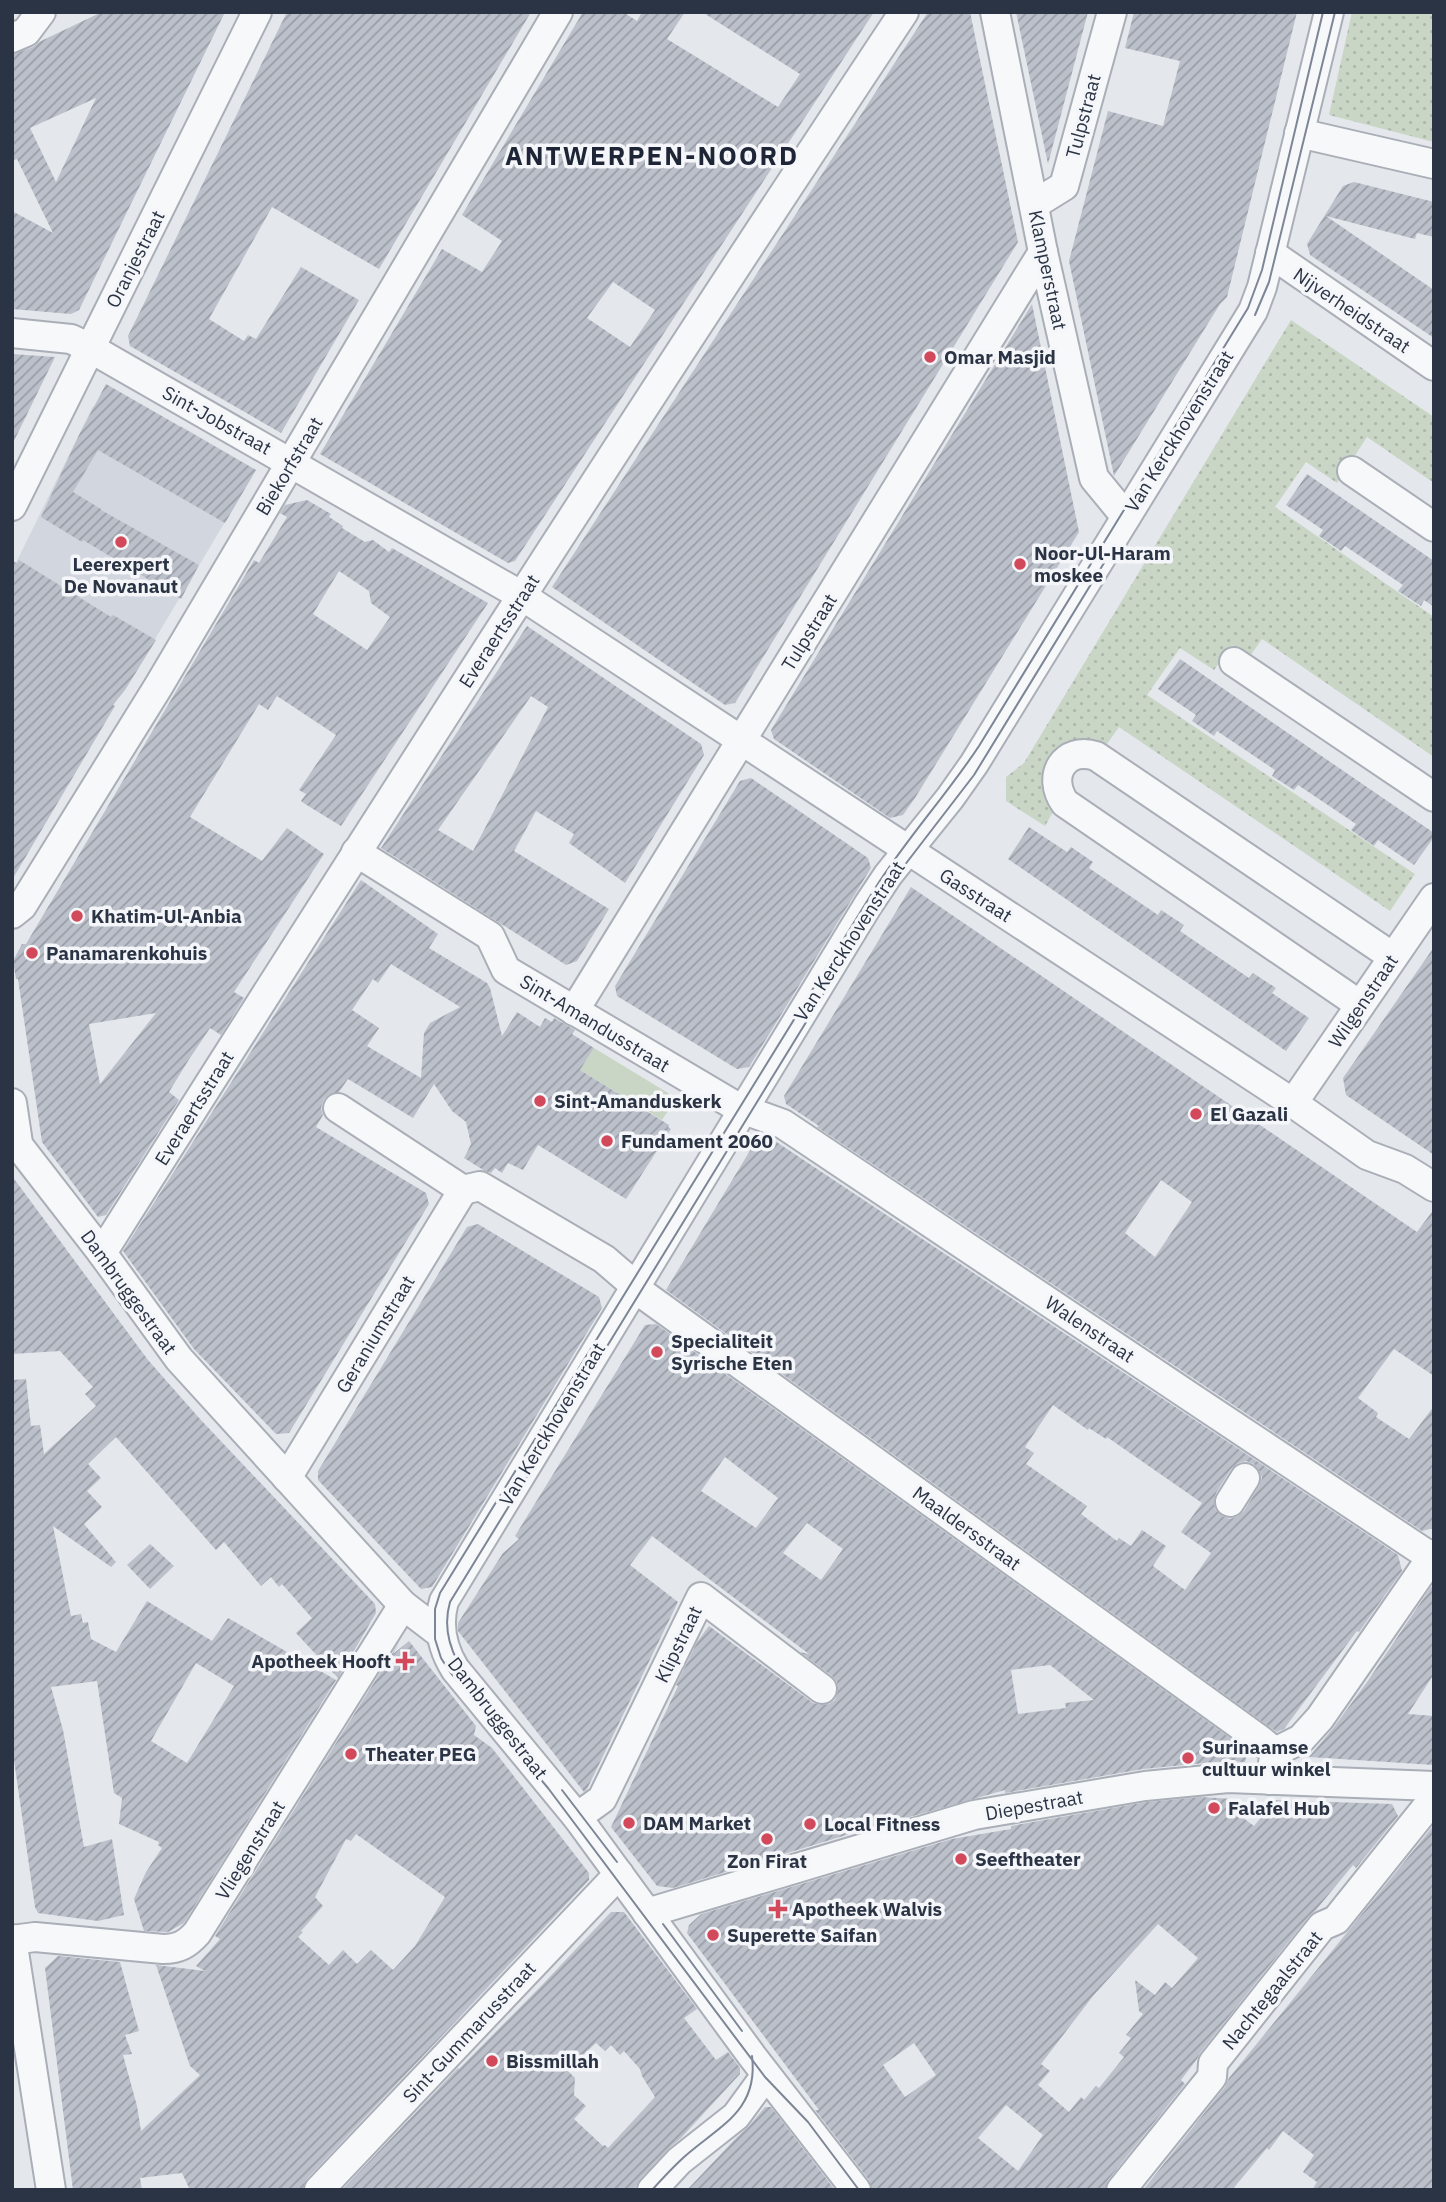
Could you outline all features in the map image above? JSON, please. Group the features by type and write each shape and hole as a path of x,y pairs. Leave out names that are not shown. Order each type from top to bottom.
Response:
{"street":[{"path":"12,38 26,32 41,12"},
{"name":"Oranjestraat","path":"12,506 257,12"},
{"name":"Biekorfstraat","path":"12,914 22,906 44,872 158,687 558,12"},
{"name":"Everaertsstraat","path":"102,1253 356,852 743,254 904,12"},
{"name":"Klamperstraat","path":"995,12 1043,252 1094,478 1126,517"},
{"name":"Tulpstraat","path":"1035,204 1064,186 1112,12"},
{"name":"Van Kerckhovenstraat","path":"441,1634 440,1619 444,1601 868,905 974,764 1253,311 1262,287 1329,12"},
{"path":"1299,133 1434,164"},
{"name":"Tulpstraat","path":"574,1011 1043,252"},
{"name":"Nijverheidstraat","path":"1270,253 1434,366"},
{"name":"Sint-Jobstraat","path":"12,333 71,339 90,348 522,596"},
{"path":"1352,471 1434,527"},
{"name":"Gasstraat","path":"522,596 1293,1103 1367,1155 1405,1168 1434,1187"},
{"path":"1234,662 1434,797"},
{"path":"1360,1005 1065,803 1058,793 1056,783 1062,765 1077,754 1096,756 1394,957"},
{"name":"Sint-Amandusstraat","path":"356,852 490,936 506,970 744,1110"},
{"name":"Wilgenstraat","path":"1293,1103 1434,898"},
{"path":"12,1103 15,1140"},
{"path":"338,1108 463,1190"},
{"name":"Walenstraat","path":"744,1110 783,1124 1027,1285 1256,1463 1433,1556"},
{"name":"Dambruggestraat","path":"15,1140 179,1359 403,1605 441,1634 444,1648 455,1670 577,1817 766,2075 856,2190"},
{"name":"Maaldersstraat","path":"463,1190 480,1186 604,1259 639,1292 1275,1752"},
{"name":"Geraniumstraat","path":"287,1478 463,1190"},
{"path":"1230,1502 1256,1463"},
{"path":"1270,1780 1275,1752 1301,1739 1320,1718 1433,1556"},
{"name":"Klipstraat","path":"577,1817 601,1799 701,1597 822,1689"},
{"name":"Vliegenstraat","path":"12,1939 36,1937 163,1950 176,1949 187,1944 197,1933 403,1605"},
{"name":"Diepestraat","path":"647,1913 974,1815 1145,1786 1228,1778 1434,1786"},
{"name":"Nachtegaalstraat","path":"1121,2190 1212,2077 1213,2063 1322,1926 1336,1920 1434,1798"},
{"name":"Sint-Gummarusstraat","path":"319,2190 619,1874"},
{"path":"12,1939 51,2190"},
{"path":"652,2190 679,2161 736,2116 766,2075"}],"shaded area":[{"name":"Leerexpert De Novanaut","path":"93,406 166,450 181,426 256,470 124,691 65,657 14,567"}],"green space":[{"path":"1352,12 1434,12 1434,142 1329,115"},
{"path":"1291,320 1434,417 1434,483 1367,437 1337,483 1306,462 1275,507 1434,617 1434,757 1262,639 1250,656 1232,645 1214,670 1180,648 1147,695 1415,874 1390,911 1119,727 1107,744 1097,740 1076,742 1045,790 1053,812 1045,826 1006,801 1006,777 1024,763"},
{"path":"594,1048 668,1093 671,1104 662,1120 580,1070"}],"building":[{"path":"102,12 225,12 79,310 71,314 12,309 12,211 53,233 17,159 12,161 12,55","holes":["96,98 56,182 30,128"]},
{"path":"287,12 531,12 379,269 272,207 209,319 244,341 248,335 256,339 301,267 359,300 281,433 130,346 128,336"},
{"path":"583,12 623,12 637,21 642,12 685,12 667,39 778,107 800,74 702,12 874,12 515,561 508,563 320,454 442,249 482,272 502,241 462,215","holes":["613,282 655,310 630,347 587,318"]},
{"path":"928,12 970,12 1018,242 735,703 725,705 552,587"},
{"path":"1016,12 1088,12 1048,164"},
{"path":"1134,12 1297,12 1227,297 1220,304 1114,476 1069,261 1108,111 1163,126 1180,61 1125,48"},
{"path":"1354,182 1434,202 1434,237 1417,233 1415,239 1326,216 1434,290 1434,338 1310,255 1307,244 1343,186"},
{"path":"1032,304 1079,532 915,798 903,815 890,818 774,739 771,730"},
{"path":"12,354 55,357 12,445"},
{"path":"106,384 256,470 225,523 98,450 73,492 199,565 181,599 41,517"},
{"path":"1307,474 1434,561 1434,607 1424,600 1421,606 1398,591 1403,585 1345,546 1341,551 1319,536 1323,530 1286,505"},
{"path":"307,500 331,514 329,517 343,526 342,528 365,542 373,540 389,552 392,548 488,603 341,826 301,801 306,794 299,790 336,735 277,696 268,710 259,704 190,817 262,861 287,828 324,854 234,992 244,998 221,1035 210,1028 169,1092 179,1100 106,1215 98,1217 42,1142 13,961 22,944 26,944 254,560 259,563 287,517 280,513 285,505","holes":["339,571 369,591 371,603 390,617 367,650 313,614","156,1013 100,1084 89,1024"]},
{"path":"19,560 111,617 113,615 156,640 113,705 115,706 12,880 12,561 17,563"},
{"path":"527,626 701,744 704,755 625,883 569,843 574,834 536,811 514,851 609,909 577,961 566,965 381,848","holes":["531,696 548,707 473,851 438,830"]},
{"path":"1180,659 1434,833 1434,837 1414,865 1378,840 1374,846 1351,830 1356,824 1298,785 1294,790 1272,776 1275,770 1217,731 1214,736 1192,721 1196,715 1158,689"},
{"path":"751,778 868,858 871,868 749,1067 737,1069 617,996 615,986 740,781"},
{"path":"1029,827 1067,852 1071,847 1093,862 1089,868 1158,915 1161,910 1184,925 1180,931 1249,978 1253,973 1276,988 1272,993 1309,1018 1286,1051 1008,859"},
{"path":"361,880 438,934 429,948 487,983 502,1036 517,1012 540,1027 545,1018 552,1022 554,1018 575,1030 572,1034 594,1048 580,1070 669,1125 671,1129 626,1199 538,1145 523,1170 508,1163 502,1173 495,1168 491,1173 485,1171 464,1158 471,1144 466,1122 452,1111 434,1084 413,1118 348,1079 339,1092 324,1099 321,1108 323,1115 316,1127 426,1193 429,1204 289,1433 276,1434 194,1349 123,1251","holes":["391,964 460,1007 430,1023 424,1033 421,1078 367,1046 379,1028 352,1010 373,979 378,983"]},
{"path":"911,887 1417,1232 1434,1209 1434,1376 1394,1349 1358,1398 1378,1413 1376,1417 1409,1439 1434,1406 1434,1528 1422,1531 817,1127 819,1126 786,1104 784,1096","holes":["1161,1180 1192,1202 1155,1257 1125,1233"]},
{"path":"1434,947 1434,1155 1346,1095 1343,1078"},
{"path":"769,1137 1398,1555 1402,1571 1284,1729 1277,1732 666,1290 757,1139","holes":["1053,1405 1088,1430 1089,1428 1106,1439 1107,1437 1202,1503 1181,1532 1211,1553 1185,1590 1153,1566 1166,1546 1142,1530 1131,1546 1119,1538 1117,1541 1081,1514 1087,1506 1026,1464 1034,1453 1025,1447","1246,1461 1254,1464 1262,1478 1244,1511 1230,1519 1215,1509 1216,1493 1231,1469"]},
{"path":"12,1176 148,1360 200,1419 375,1604 376,1613 338,1678 296,1633 312,1618 282,1584 279,1587 271,1577 261,1586 224,1542 216,1550 116,1437 88,1464 101,1478 87,1491 102,1507 84,1524 116,1562 111,1567 53,1526 71,1616 81,1614 83,1623 88,1622 91,1639 116,1652 147,1601 212,1641 228,1618 336,1680 184,1923 168,1932 144,1931 134,1899 146,1872 162,1848 158,1845 159,1842 119,1824 122,1798 114,1793 97,1681 51,1687 63,1730 84,1847 112,1839 124,1915 98,1921 38,1913 35,1907 12,1746 12,1380 26,1379 31,1426 40,1425 44,1454 96,1406 85,1394 93,1387 60,1351 12,1354","holes":["196,1663 234,1686 187,1763 151,1741"]},
{"path":"478,1224 599,1297 602,1308 432,1587 421,1589 318,1480 318,1471 467,1227"},
{"path":"656,1324 1248,1751 1245,1762 1226,1761 1143,1769 1005,1793 1005,1790 673,1888 657,1886 611,1827 678,1686 676,1685 697,1642 709,1626 813,1703 829,1704 835,1700 837,1682 800,1652 809,1654 652,1536 630,1565 678,1602 584,1792 458,1631 458,1623 503,1553 519,1539 515,1536 645,1325","holes":["725,1457 778,1498 756,1528 701,1491","807,1523 843,1549 821,1580 783,1553","1050,1665 1094,1700 1065,1703 1066,1708 1018,1714 1011,1670"]},
{"path":"150,1544 174,1566 150,1589 127,1565"},
{"path":"1431,1587 1434,1587 1434,1674 1408,1714 1434,1716 1434,1765 1309,1757 1367,1682"},
{"path":"400,1641 393,1654 409,1641 476,1726 474,1735 492,1748 589,1873 589,1880 307,2179 303,2190 190,2190 182,2173 140,2178 142,2190 73,2190 45,1968 58,1956 120,1962 139,2031 125,2035 132,2054 123,2055 141,2131 200,2075 190,2066 156,1965 205,1971 196,1966 220,1939 215,1936","holes":["356,1834 445,1897 415,1946 393,1970 371,1950 357,1964 343,1950 329,1965 298,1937 323,1906 315,1897 346,1839 351,1841"]},
{"path":"1200,1797 1233,1799 1227,1806 1254,1826 1271,1805 1271,1800 1392,1804 1398,1816 1356,1868 1353,1865 1309,1916 1200,2053 1181,2080 1185,2084 1108,2180 1105,2190 872,2190 869,2180 815,2110 819,2110 687,1933 689,1925 701,1914 952,1839 1147,1802","holes":["1158,1924 1198,1958 1172,1988 1165,1982 1155,1995 1135,1980 1139,2011 1143,2014 1126,2035 1131,2038 1119,2053 1124,2057 1099,2088 1096,2086 1084,2100 1081,2097 1069,2112 1038,2085 1050,2071 1041,2064 1093,1996","914,2043 936,2075 905,2097 883,2065","1006,2105 1043,2135 1018,2171 978,2138"]},
{"path":"1434,1825 1434,2190 1312,2190 1317,2182 1303,2172 1314,2155 1283,2131 1232,2190 1143,2190 1225,2087 1229,2078"},
{"path":"611,1912 624,1912 697,2009 684,2018 716,2060 728,2052 740,2068 740,2074 640,2179 634,2190 342,2190 458,2068","holes":["596,2043 605,2051 611,2045 620,2055 624,2051 640,2069 655,2097 608,2148 574,2119 586,2106 574,2095 575,2078 567,2070"]},
{"path":"765,2107 771,2107 835,2190 687,2190 749,2126"}],"tram line":[{"path":"859,2190 808,2122 765,2077 548,1788 450,1672 441,1658 435,1639 435,1609 440,1593 874,890 979,746 1248,308 1262,270 1323,12"},
{"path":"1255,315 1269,282 1335,12"},
{"path":"510,1728 474,1686 454,1655 447,1621 450,1602 894,879 974,775 1104,563"},
{"path":"562,1790 617,1862"},
{"path":"663,1924 742,2031"},
{"path":"652,2190 683,2158 722,2127 742,2105 749,2091 752,2056"}],"place":[{"name":"Omar Masjid","path":"930,357"},
{"name":"Leerexpert De Novanaut","path":"121,542"},
{"name":"Noor-Ul-Haram moskee","path":"1020,564"},
{"name":"Khatim-Ul-Anbia","path":"77,916"},
{"name":"Panamarenkohuis","path":"32,953"},
{"name":"Sint-Amanduskerk","path":"540,1101"},
{"name":"El Gazali","path":"1196,1114"},
{"name":"Fundament 2060","path":"607,1141"},
{"name":"Specialiteit Syrische Eten","path":"657,1352"},
{"name":"Apotheek Hooft","path":"405,1661"},
{"name":"Theater PEG","path":"351,1754"},
{"name":"Surinaamse cultuur winkel","path":"1188,1758"},
{"name":"Falafel Hub","path":"1214,1808"},
{"name":"DAM Market","path":"629,1823"},
{"name":"Local Fitness","path":"810,1824"},
{"name":"Zon Firat","path":"767,1839"},
{"name":"Seeftheater","path":"961,1859"},
{"name":"Apotheek Walvis","path":"778,1909"},
{"name":"Superette Saifan","path":"713,1935"},
{"name":"Bissmillah","path":"492,2061"}],"district":[{"name":"ANTWERPEN-NOORD","path":"652,155"}]}
